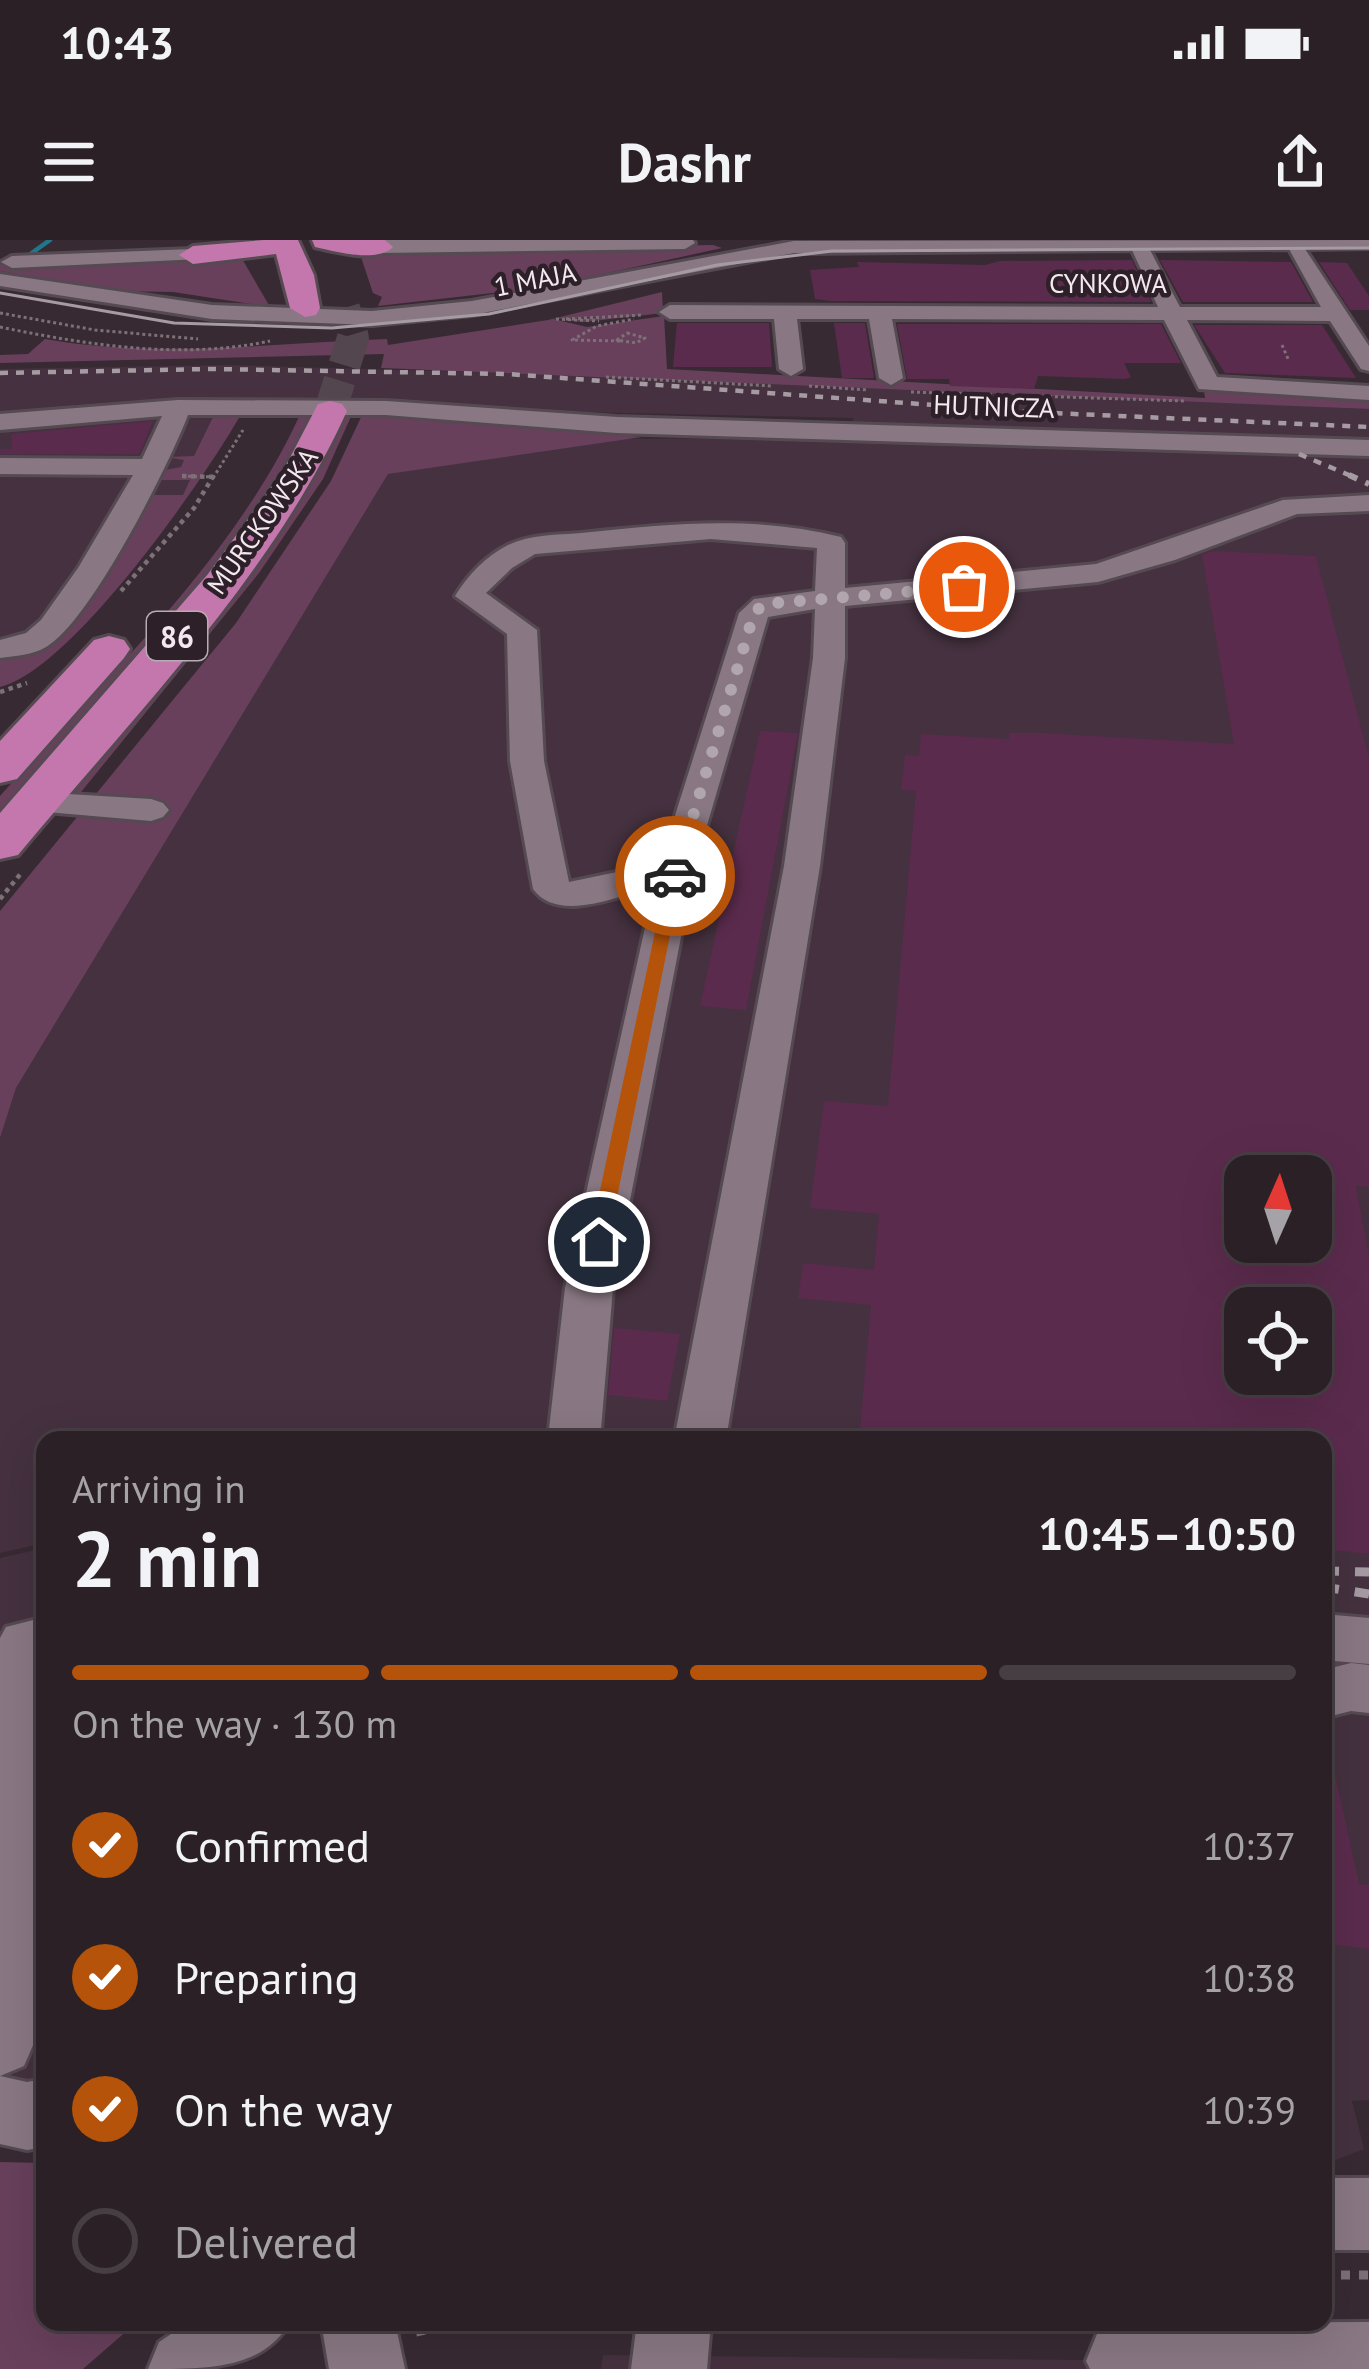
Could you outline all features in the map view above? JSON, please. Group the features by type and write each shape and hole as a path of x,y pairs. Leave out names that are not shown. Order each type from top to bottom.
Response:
{"highway":[{"path":"341,291 325,240 379,244"},
{"path":"193,255 252,252 285,241 305,308"},
{"name":"MURCKOWSKA","path":"0,844 235,566 301,472 330,411"},
{"name":"MURCKOWSKA","path":"264,452 266,414"},
{"name":"86","path":"0,770 106,651 127,605"},
{"path":"0,711 106,651"}],"street":[{"name":"1 MAJA","path":"379,244 1214,241 1366,252"},
{"path":"476,270 483,242"},
{"name":"1 MAJA","path":"113,324 244,333 373,331 496,317 774,261 887,253 1141,252 1277,244"},
{"path":"1277,244 1340,319 1369,364"},
{"name":"1 MAJA","path":"0,280 208,314 344,319 504,303 732,246"},
{"path":"1141,252 1208,384 1369,393"},
{"path":"0,262 193,255"},
{"name":"CYNKOWA","path":"659,313 723,323 785,312 879,313 993,285 1173,314 1369,323"},
{"path":"0,303 51,314"},
{"path":"785,312 791,369"},
{"path":"879,313 888,386"},
{"path":"1287,354 1277,371 1288,391"},
{"name":"HUTNICZA","path":"175,415 386,408 616,425 1369,448"},
{"path":"0,422 175,415"},
{"path":"52,432 175,415"},
{"path":"0,649 36,640 49,630 111,538 175,415"},
{"path":"0,466 147,467"},
{"path":"576,1431 589,1288 676,870 754,613 764,604 1098,573 1166,554 1293,506 1369,502"},
{"path":"676,870 573,896 552,889 527,761 522,630 470,596 475,585 524,549 631,534 715,530 799,535 832,543 829,658 802,866 702,1431"},
{"path":"34,803 151,810"},
{"path":"1332,1638 1369,1641"},
{"path":"0,2042 24,1643"},
{"path":"1332,1692 1369,1689"},
{"path":"0,2110 36,2114"},
{"path":"1332,2214 1369,2213"},
{"path":"186,2369 240,2331"},
{"path":"361,2331 367,2369"},
{"path":"669,2369 673,2331"},
{"path":"1124,2351 1369,2360"}],"path":[{"path":"540,320 659,313"},
{"path":"562,321 590,323 632,315"},
{"path":"645,332 572,340 597,326 631,319 647,322"},
{"path":"590,323 621,338"},
{"path":"0,327 63,340 196,348 271,341"},
{"path":"63,340 80,331"},
{"path":"606,377 1192,401"},
{"path":"127,605 266,414"},
{"path":"197,476 217,477"},
{"path":"1332,2275 1369,2275"}],"shaded area":[{"path":"722,248 544,287 378,306 382,297 373,293 359,251"},
{"path":"241,257 270,307 173,292 115,291 0,271 0,265"},
{"path":"662,292 663,313 584,322 561,320 600,317 553,319 587,327 664,316 667,369 1205,398 1204,390 1369,396 1369,409 381,368 384,354 0,363 0,355 28,354 45,339 173,349 387,339 388,345 548,320"},
{"path":"227,365 726,379 1369,409 1369,2100 1352,2101 1364,2149 1332,2161 1332,1431 36,1431 36,1545 0,1553 0,1138 16,1088 388,474 607,439 844,438 854,418 234,405 187,494 43,629 0,644 0,369"},
{"path":"217,409 244,409 135,567 63,646 30,673 0,687 0,653 43,642 147,495 183,495 190,480 154,480 159,471 181,467 184,460 165,457 194,456"},
{"path":"302,410 312,411 282,475 212,571 0,817 0,796 206,565 275,463"},
{"path":"364,411 642,437 388,474 16,1088 0,1138 0,911 236,623 331,481"},
{"path":"344,412 353,412 323,479 259,573 77,797 71,794 273,540 311,484"},
{"path":"36,1550 36,2136 0,2138 0,1558"},
{"path":"0,2162 36,2163 36,2331 127,2331 83,2369 0,2369"},
{"path":"603,2355 1369,2363 1369,2369 601,2369"}],"building":[{"path":"1132,260 1151,302 831,301 815,299 810,270 859,267 857,262 985,265"},
{"path":"1160,260 1291,262 1313,302 1183,302"},
{"path":"1319,262 1347,263 1369,296 1369,310 1350,310"},
{"path":"677,323 769,323 772,367 673,367"},
{"path":"834,323 865,323 874,378 842,378"},
{"path":"897,324 1161,324 1181,363 1124,363 1131,377 1125,379 1038,376 1034,389 950,386 949,379 907,379"},
{"path":"1194,325 1322,325 1356,378 1225,373"},
{"path":"153,421 139,454 0,454 0,449 12,449 11,434"},
{"path":"1213,551 1316,556 1369,758 1369,1187 1356,1186 1369,1256 1369,1554 1332,1550 1332,1431 860,1431 871,1305 798,1298 803,1263 874,1270 879,1214 810,1208 824,1101 888,1106 916,791 901,790 905,755 919,756 921,734 1009,739 1009,733 1234,744 1202,555"},
{"path":"760,731 798,733 746,1010 700,1006"},
{"path":"614,1328 680,1334 667,1401 608,1395"},
{"path":"1336,1779 1359,1884 1369,1885 1369,1949 1332,1944 1332,1780"}],"waterway":[{"path":"29,255 50,240"}],"tunnel":[{"path":"330,411 353,338 344,308"}],"tram line":[{"path":"0,293 174,323 332,328 489,314 717,265 832,251 1369,248"}],"railway":[{"path":"0,373 211,369 507,374 1030,412 1369,427"},
{"path":"1299,454 1351,476"},
{"path":"1351,476 1356,478"},
{"path":"1351,476 1369,484"},
{"path":"1332,1571 1369,1572"},
{"path":"1332,1588 1369,1594"}],"way so far":[{"path":"675,876 754,613 764,604 964,587"}],"route":[{"path":"599,1242 675,876"}]}
